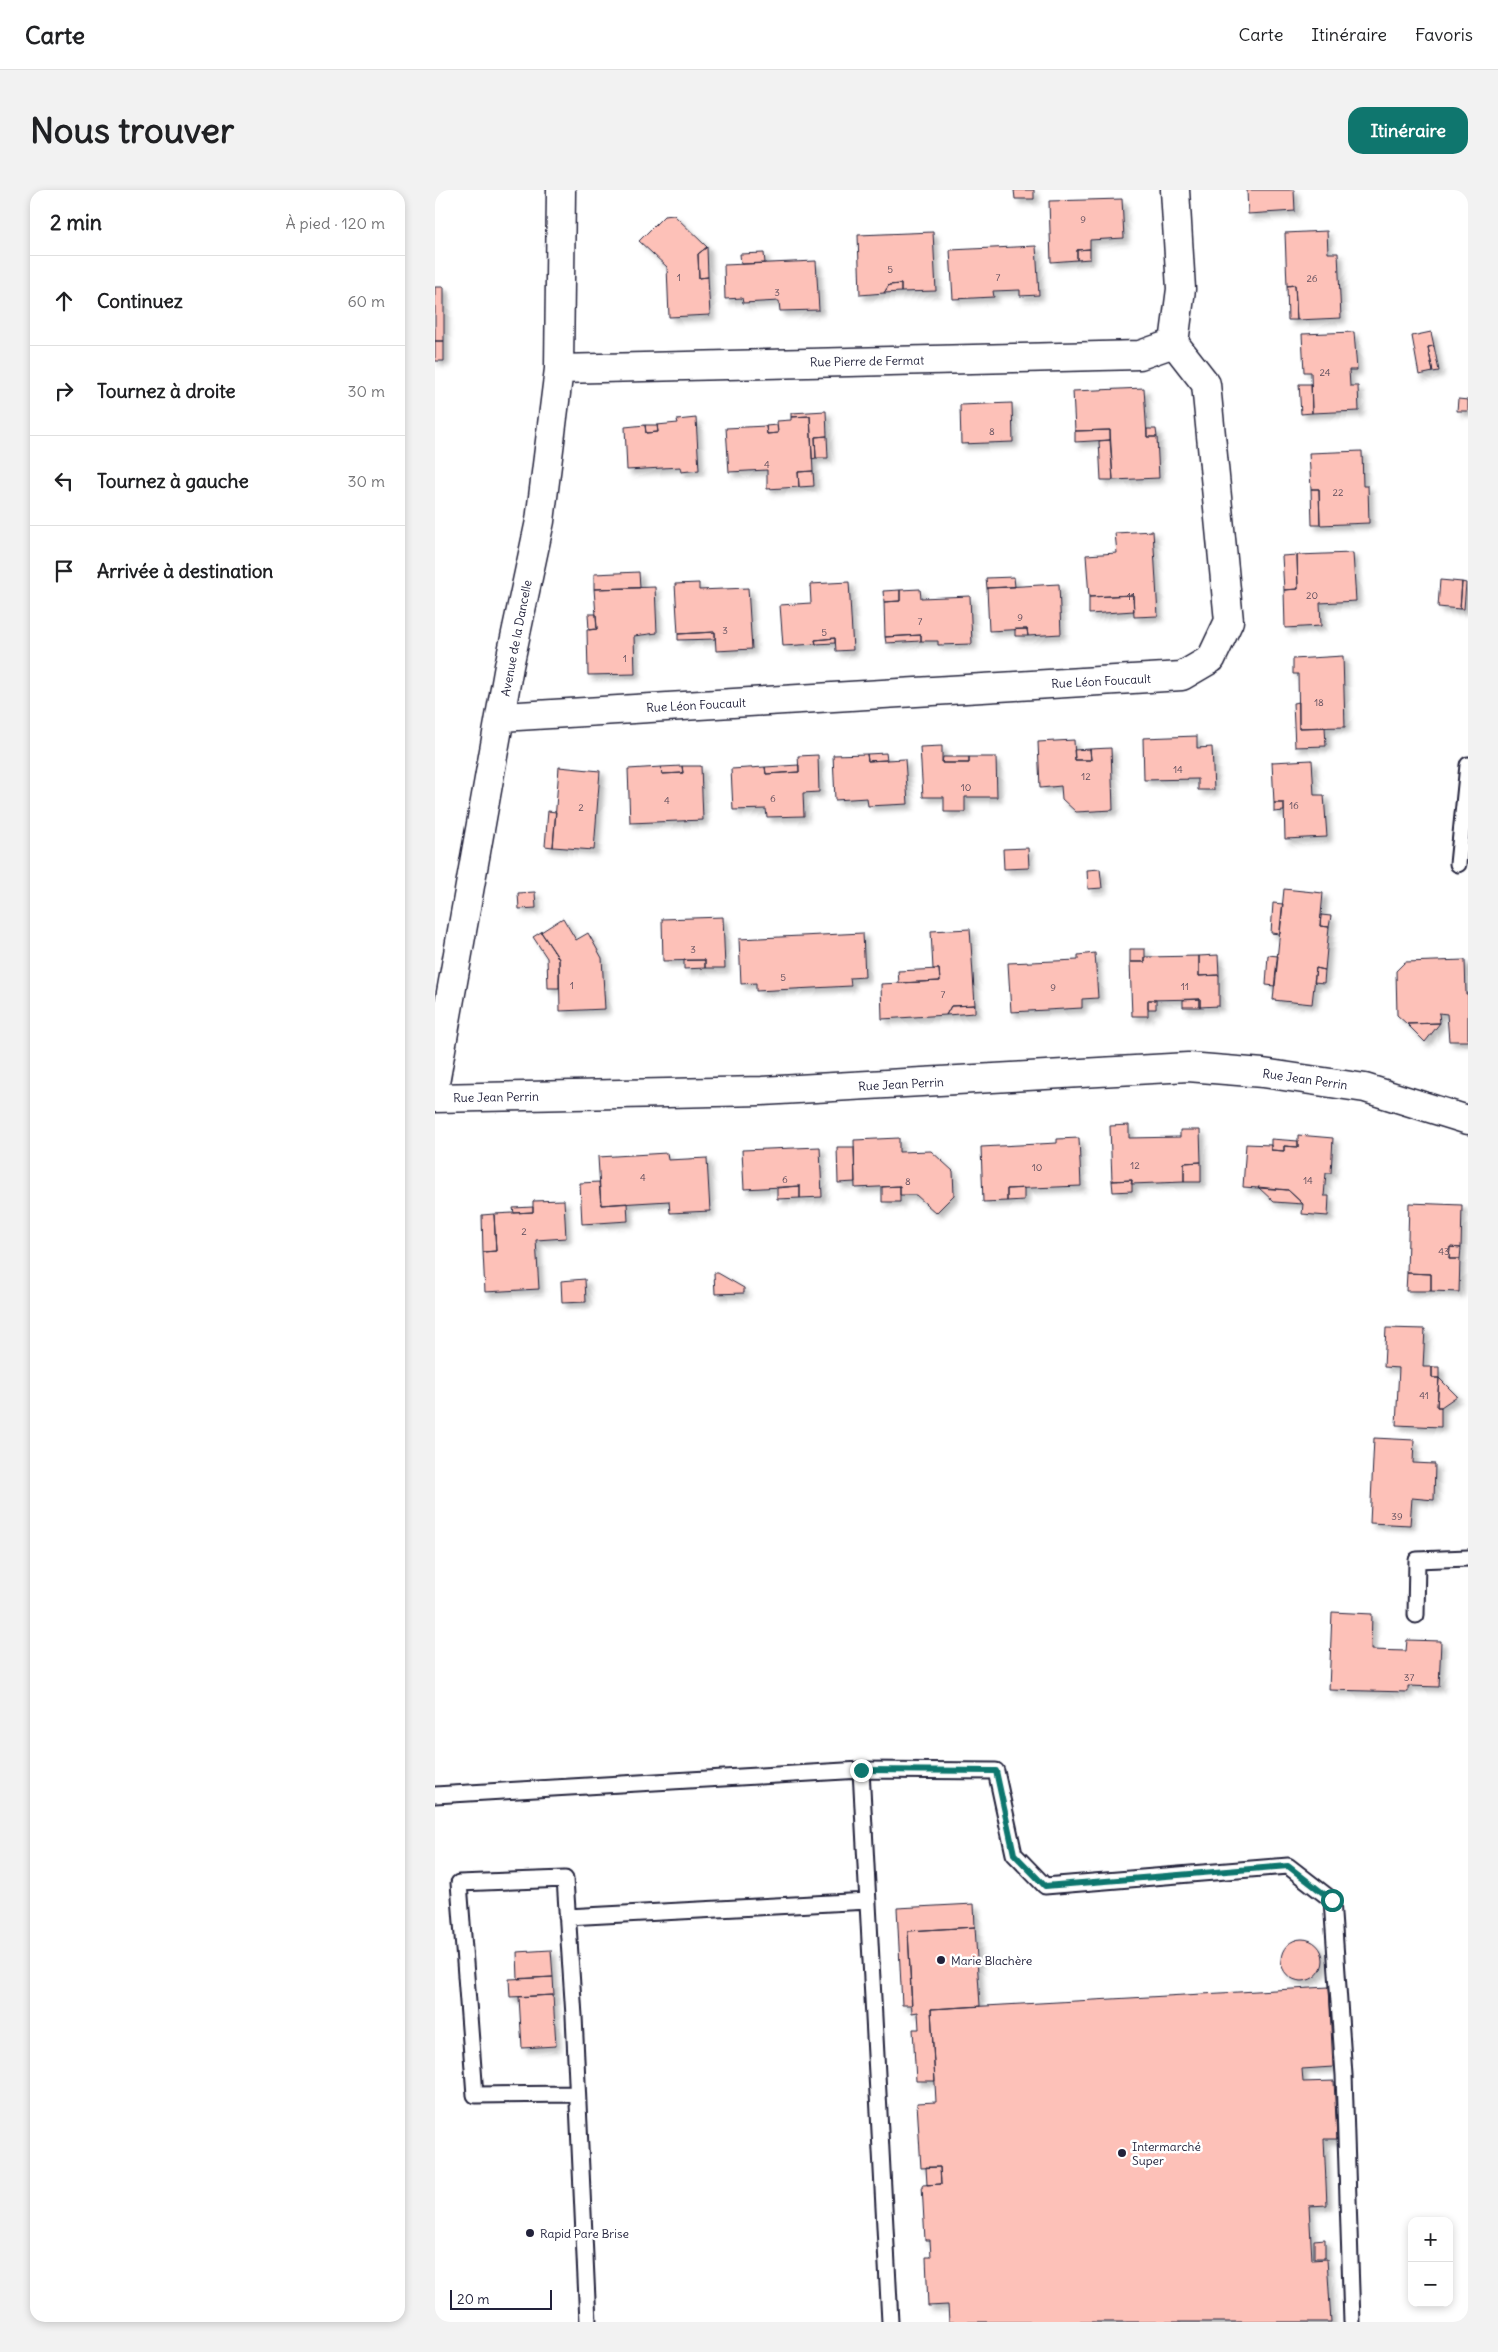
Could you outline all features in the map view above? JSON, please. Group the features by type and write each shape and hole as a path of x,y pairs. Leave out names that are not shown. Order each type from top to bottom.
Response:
{"street":[{"name":"Avenue de la Dancelle","path":"435,1083 509,666 539,521 559,369 561,190"},
{"path":"1174,343 1181,289 1175,190"},
{"name":"Rue Pierre de Fermat","path":"559,369 1140,355 1174,343"},
{"name":"Rue Léon Foucault","path":"501,717 1182,676 1211,659 1229,621 1206,384 1174,343"},
{"name":"Rue Jean Perrin","path":"435,1098 762,1092 1188,1067 1263,1073 1365,1088 1468,1120"}],"lane":[{"path":"1458,864 1468,765"},
{"path":"1416,1615 1417,1560 1468,1558"},
{"path":"861,1770 890,2322"},
{"path":"435,1795 861,1770 996,1771 1014,1854 1045,1886 1288,1866 1332,1900 1344,2075 1352,2322"},
{"path":"577,2094 475,2095 459,1883 565,1879 577,2094 588,2322"},
{"path":"567,1917 868,1902"}],"building":[{"path":"1014,190 1034,190 1034,199 1015,199"},
{"path":"1247,190 1294,190 1295,211 1248,214"},
{"path":"1122,199 1124,238 1090,240 1090,249 1077,250 1077,260 1051,262 1049,201"},
{"path":"674,215 707,247 698,254 699,278 708,277 710,315 669,317 667,267 639,241 664,216"},
{"path":"1327,231 1328,253 1338,253 1341,318 1297,320 1295,285 1287,286 1285,233"},
{"path":"933,232 936,291 901,292 901,284 889,285 884,293 860,295 858,235"},
{"path":"1036,246 1039,295 1020,296 1020,290 993,291 994,297 953,299 950,250"},
{"path":"707,247 708,277 699,278 698,254"},
{"path":"1090,249 1090,259 1077,260 1077,250"},
{"path":"764,253 765,263 741,264 740,254"},
{"path":"816,261 819,310 780,311 779,301 743,303 742,298 725,299 724,265"},
{"path":"901,284 901,292 884,293 889,285"},
{"path":"1295,285 1297,320 1288,320 1287,286"},
{"path":"435,287 444,287 444,341 435,341"},
{"path":"1354,332 1357,370 1349,370 1350,386 1358,386 1359,411 1312,413 1311,372 1304,372 1302,334"},
{"path":"1431,332 1434,346 1428,347 1433,372 1419,375 1412,336"},
{"path":"435,341 444,341 444,361 435,361"},
{"path":"1434,346 1439,371 1433,372 1428,347"},
{"path":"1299,384 1311,384 1312,413 1301,414"},
{"path":"1144,388 1147,437 1157,437 1159,478 1113,480 1110,430 1075,431 1073,391"},
{"path":"1458,399 1468,400 1468,411 1457,411"},
{"path":"1012,403 1013,442 961,444 960,405"},
{"path":"826,411 827,436 815,437 816,458 812,459 810,416 791,417 791,413"},
{"path":"810,416 813,471 798,472 799,487 767,489 767,470 729,472 726,428 766,426 767,434 778,433 777,421 791,420 791,417"},
{"path":"696,418 699,470 681,472 680,467 627,470 625,427 645,425 646,433 658,432 657,425 678,423 677,420"},
{"path":"645,425 657,425 658,432 646,433"},
{"path":"777,425 778,433 767,434 766,426"},
{"path":"1147,429 1156,429 1157,437 1147,437"},
{"path":"1110,430 1110,440 1075,442 1075,431"},
{"path":"827,436 828,458 816,458 815,437"},
{"path":"1110,440 1113,480 1101,480 1099,441"},
{"path":"1362,451 1363,486 1368,486 1369,523 1320,525 1319,489 1311,489 1309,453"},
{"path":"813,471 814,486 799,487 798,472"},
{"path":"1311,489 1319,489 1320,525 1312,525"},
{"path":"1153,531 1158,616 1134,617 1133,595 1089,597 1086,555 1117,553 1115,533"},
{"path":"1353,553 1356,601 1320,603 1321,626 1285,628 1284,590 1298,589 1297,555"},
{"path":"1297,555 1298,589 1284,590 1282,556"},
{"path":"639,572 640,588 594,589 594,574"},
{"path":"1014,577 1015,587 987,588 986,578"},
{"path":"1440,580 1462,582 1460,609 1438,607"},
{"path":"849,582 853,650 836,651 835,638 815,640 816,644 783,646 780,605 811,603 810,584"},
{"path":"1462,582 1466,583 1464,609 1460,609"},
{"path":"699,583 699,590 748,588 752,649 716,651 715,632 678,634 675,584"},
{"path":"1059,584 1061,634 1028,636 1027,629 989,631 987,588"},
{"path":"655,587 657,633 634,636 635,674 588,675 587,630 597,629 594,589"},
{"path":"920,589 921,598 970,596 972,644 938,645 938,641 921,641 921,635 885,637 884,602 900,601 900,590"},
{"path":"900,590 900,601 884,602 883,591"},
{"path":"1133,595 1134,611 1089,614 1089,597"},
{"path":"588,614 596,614 597,629 589,630"},
{"path":"1015,629 1027,629 1028,636 1015,636"},
{"path":"715,632 715,639 678,640 678,634"},
{"path":"921,635 921,641 886,643 885,637"},
{"path":"835,638 835,643 816,644 815,640"},
{"path":"1343,656 1345,727 1299,728 1298,674 1293,674 1293,659"},
{"path":"1299,702 1299,728 1325,727 1326,746 1295,747 1293,703"},
{"path":"1197,736 1197,748 1212,747 1214,790 1198,790 1198,779 1144,780 1143,738"},
{"path":"1074,740 1075,760 1091,760 1090,749 1111,748 1113,810 1076,812 1062,799 1061,786 1040,788 1038,742"},
{"path":"942,746 942,763 969,763 969,757 996,757 997,797 965,797 965,812 944,812 944,797 923,797 920,747"},
{"path":"1090,749 1091,760 1075,760 1074,750"},
{"path":"886,753 887,760 868,761 867,754"},
{"path":"867,754 868,761 905,759 908,804 868,806 867,798 835,800 833,755"},
{"path":"818,755 819,792 803,793 804,816 767,817 766,809 733,810 731,769 765,767 766,774 799,772 798,756"},
{"path":"943,757 969,757 969,763 942,763"},
{"path":"1312,760 1314,795 1324,795 1327,837 1285,839 1284,803 1274,803 1272,762"},
{"path":"799,765 799,772 766,774 765,767"},
{"path":"682,766 683,773 662,774 661,767"},
{"path":"682,766 701,766 703,820 630,823 628,769 661,767 662,774 683,773"},
{"path":"559,767 600,771 594,850 553,847"},
{"path":"1274,803 1284,803 1284,811 1274,812"},
{"path":"548,811 556,812 553,847 545,846"},
{"path":"1028,848 1029,868 1004,869 1003,849"},
{"path":"1100,869 1102,888 1088,889 1087,870"},
{"path":"1284,889 1323,893 1320,926 1329,927 1325,970 1316,968 1312,1004 1273,1000"},
{"path":"535,892 536,908 519,909 518,893"},
{"path":"1273,903 1283,904 1280,934 1271,933"},
{"path":"1321,915 1331,916 1329,927 1320,926"},
{"path":"723,917 725,968 705,968 705,960 663,961 662,919"},
{"path":"563,918 576,940 588,933 602,958 605,1009 560,1011 559,959 541,932"},
{"path":"970,929 975,1005 951,1006 946,1015 882,1019 881,984 940,981 939,969 933,969 931,931"},
{"path":"541,932 559,959 559,988 548,988 547,958 533,937"},
{"path":"863,933 865,977 850,978 851,986 756,991 756,983 741,984 739,939"},
{"path":"1130,949 1145,949 1145,962 1130,962"},
{"path":"1095,953 1098,998 1082,999 1082,1008 1011,1012 1008,963 1078,960 1078,955"},
{"path":"1218,955 1219,975 1199,976 1199,956"},
{"path":"1268,955 1278,956 1275,986 1266,985"},
{"path":"1199,956 1199,976 1219,975 1219,1006 1200,1007 1200,999 1148,1000 1148,1016 1132,1016 1130,962 1145,962 1145,957"},
{"path":"684,960 705,960 705,968 684,969"},
{"path":"1465,960 1466,994 1468,994 1468,1041 1449,1041 1447,1014 1439,1013 1440,1023 1407,1024 1397,1015 1396,971 1405,962"},
{"path":"1316,968 1325,970 1324,983 1314,982"},
{"path":"939,969 940,981 899,983 898,971"},
{"path":"1200,999 1200,1007 1183,1007 1183,1000"},
{"path":"1148,1000 1156,1000 1156,1009 1148,1009"},
{"path":"975,1005 975,1013 946,1015 951,1006"},
{"path":"1440,1023 1425,1042 1407,1024"},
{"path":"1129,1125 1129,1138 1180,1137 1180,1130 1200,1130 1201,1162 1184,1163 1184,1182 1131,1184 1132,1180 1112,1181 1110,1126"},
{"path":"1298,1135 1333,1138 1331,1173 1326,1173 1324,1196 1329,1196 1328,1216 1302,1214 1303,1204 1288,1190 1243,1187 1246,1144 1271,1145 1271,1150 1284,1151 1284,1146 1298,1147"},
{"path":"899,1138 899,1152 931,1151 953,1171 954,1195 936,1213 916,1195 900,1195 900,1186 855,1188 854,1140"},
{"path":"1079,1138 1081,1186 1007,1189 1007,1201 983,1202 981,1147 1057,1143 1057,1139"},
{"path":"1271,1139 1298,1141 1298,1147 1284,1146 1284,1151 1271,1150"},
{"path":"820,1147 822,1197 800,1198 800,1186 744,1189 742,1150"},
{"path":"837,1147 854,1147 855,1182 838,1183"},
{"path":"667,1153 668,1160 707,1158 710,1211 670,1213 669,1201 601,1205 598,1157"},
{"path":"1201,1162 1201,1182 1184,1182 1184,1163"},
{"path":"1132,1180 1132,1191 1113,1192 1112,1181"},
{"path":"599,1182 601,1205 627,1203 628,1221 582,1224 580,1183"},
{"path":"800,1186 800,1198 777,1199 777,1188"},
{"path":"900,1186 900,1202 882,1202 882,1187"},
{"path":"1258,1187 1288,1190 1303,1204 1274,1202"},
{"path":"1024,1188 1024,1200 1007,1201 1007,1189"},
{"path":"564,1200 566,1238 536,1240 539,1289 485,1292 483,1252 496,1251 494,1214 533,1212 533,1201"},
{"path":"1409,1203 1462,1205 1461,1248 1450,1247 1449,1259 1460,1259 1459,1292 1431,1291 1431,1274 1407,1273"},
{"path":"533,1207 533,1212 514,1213 513,1208"},
{"path":"494,1214 496,1251 483,1252 482,1215"},
{"path":"1450,1247 1461,1248 1460,1259 1449,1259"},
{"path":"714,1273 718,1273 744,1288 744,1293 715,1294"},
{"path":"1407,1273 1431,1274 1431,1291 1406,1291"},
{"path":"585,1279 586,1302 562,1303 561,1281"},
{"path":"1386,1328 1425,1329 1423,1367 1432,1367 1432,1378 1439,1378 1437,1407 1441,1407 1441,1427 1396,1425 1399,1368 1384,1367"},
{"path":"1432,1367 1439,1367 1439,1378 1432,1378"},
{"path":"1439,1378 1457,1396 1441,1407 1437,1407"},
{"path":"1374,1438 1414,1440 1413,1463 1435,1464 1434,1500 1412,1498 1410,1525 1370,1523"},
{"path":"1332,1612 1372,1614 1371,1650 1406,1651 1407,1640 1441,1641 1439,1687 1408,1686 1408,1692 1329,1690"},
{"path":"974,1904 975,1927 908,1931 912,2005 902,2005 897,1908"},
{"path":"975,1927 980,2006 931,2009 935,2081 916,2081 913,2029 919,2029 918,2012 912,2013 908,1931"},
{"path":"1306,1939 1314,1942 1320,1948 1323,1960 1320,1972 1314,1978 1298,1981 1290,1978 1284,1972 1281,1956 1284,1948 1290,1942"},
{"path":"551,1950 553,1977 518,1979 517,1952"},
{"path":"553,1977 554,1995 510,1997 509,1979"},
{"name":"Intermarché Super","path":"1329,1987 1333,2067 1302,2069 1303,2082 1334,2081 1337,2139 1324,2139 1327,2205 1309,2206 1312,2260 1327,2259 1331,2322 949,2322 948,2305 928,2306 926,2257 931,2257 930,2240 925,2240 922,2185 941,2184 940,2167 921,2168 917,2103 936,2102 931,2009"},
{"path":"553,1995 556,2046 522,2048 519,1997"},
{"path":"926,2167 940,2167 941,2184 927,2185"},
{"path":"1325,2239 1325,2258 1314,2258 1314,2240"}],"place":[{"name":"Marie Blachère","path":"941,1960"},
{"name":"Intermarché Super","path":"1122,2153"},
{"name":"Rapid Pare Brise","path":"530,2233"}],"route":[{"path":"861,1770 996,1771 1014,1854 1045,1886 1288,1866 1332,1900"}]}
